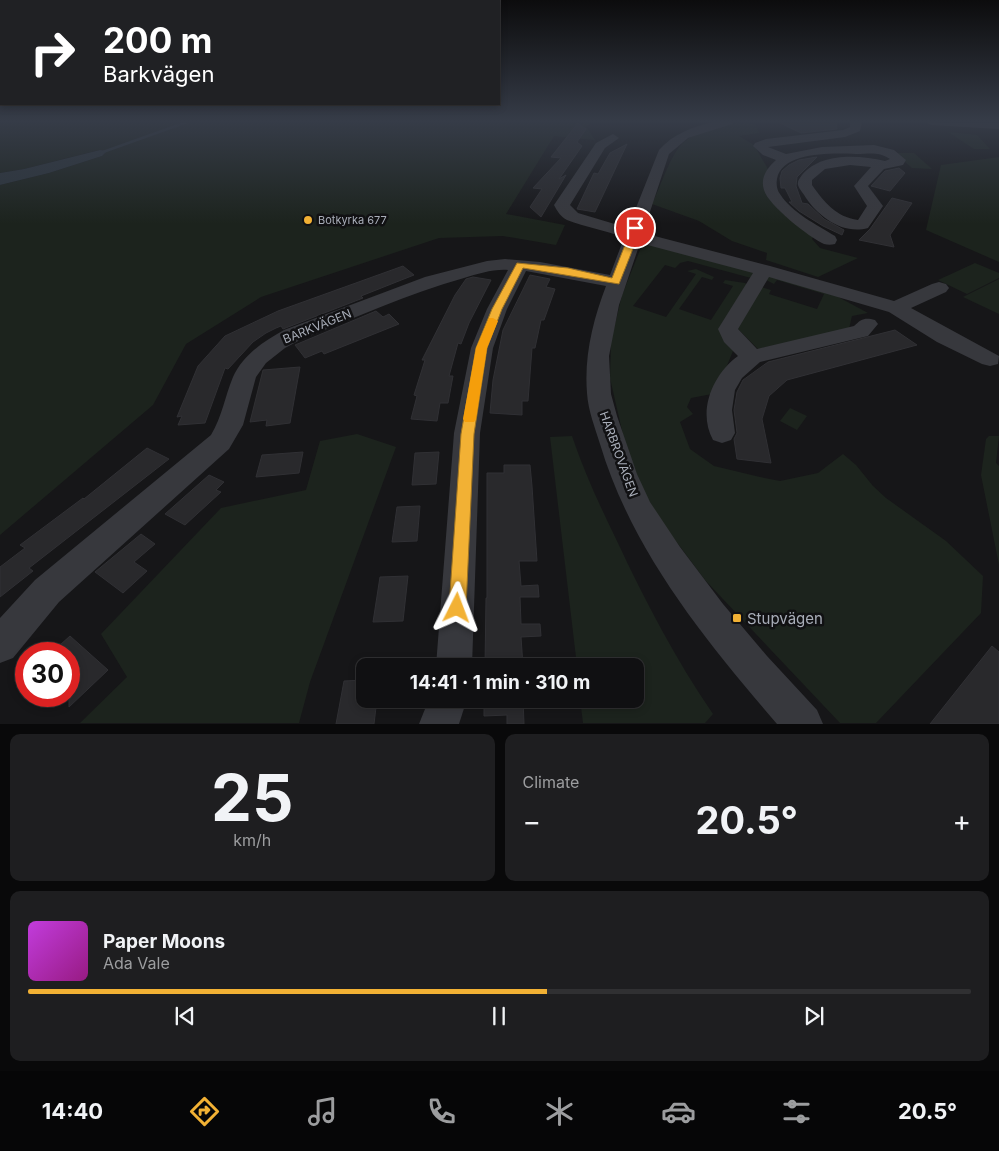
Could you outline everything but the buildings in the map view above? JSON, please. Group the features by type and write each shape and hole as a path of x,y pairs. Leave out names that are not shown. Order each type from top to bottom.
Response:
{"street":[{"path":"594,156 562,205 565,211 572,216 612,227 634,236 764,270 896,308 945,337 990,359"},
{"name":"HARBROVÄGEN","path":"662,156 616,282 598,356 599,394 604,416 623,474 640,511 669,557 711,616 754,669 803,724"},
{"path":"777,156 786,159"},
{"path":"793,156 786,159 772,171 770,188 773,195 828,240"},
{"path":"882,164 862,186 875,206 862,225 846,223 823,210 805,186 805,180 815,168 823,164 855,161 882,164 896,163 899,161 894,156"},
{"path":"454,658 467,434 482,348 497,309 520,265"},
{"name":"BARKVÄGEN","path":"0,644 47,591 220,442 230,425 245,376 258,358 277,343 292,335 432,280 487,266 520,265 568,271 616,282"},
{"path":"752,357 732,337 728,329 764,270"},
{"path":"896,308 939,288"},
{"path":"722,433 718,415 719,398 731,376 740,365 752,357 861,330 868,324"},
{"path":"438,724 444,708"}],"shaded area":[{"path":"0,156 76,156 24,169 0,173"},
{"path":"77,156 102,156 49,173 0,185 0,173"},
{"path":"102,156 542,156 506,214 565,225 556,245 503,236 439,238 261,297 186,344 153,405 0,535 0,185 49,173"},
{"path":"674,156 760,156 768,169 764,178 815,234 812,239 820,248 858,258 818,277 766,260 767,253 732,241 699,221 652,204"},
{"path":"898,156 917,156 932,169 912,168"},
{"path":"999,157 999,262 926,230 941,165"},
{"path":"650,244 754,272 751,278 688,261 680,263 675,268 665,265 633,306 666,317 696,274 687,271 696,269 714,277 712,280 702,277 679,309 711,320 733,286 723,283 725,280 745,283 748,286 732,346 733,351 717,390 712,394 691,398 687,407 693,414 680,422 690,449 714,466 780,481 818,473 843,454 856,465 873,486 886,498 946,541 983,576 981,613 876,723 840,723 705,580 664,525 645,494 626,448 610,378 611,341 622,295 640,250 643,246"},
{"path":"975,263 999,273 999,278 967,294 938,280"},
{"path":"771,276 829,292 868,313 852,316 849,329 758,349 736,327 761,287 771,290 769,294 817,309 824,294 777,280 774,284 766,280 767,277"},
{"path":"999,279 999,314 963,297"},
{"path":"790,408 807,416 797,430 780,421"},
{"path":"357,434 396,447 310,682 299,723 80,723 127,677 101,634 221,508 306,490 320,441"},
{"path":"572,436 604,515 639,586 674,651 713,714 705,723 583,723 581,708 644,708 644,658 576,658 550,437"},
{"path":"989,436 999,436 996,463 999,466 999,565 981,475 986,439"}],"slow traffic":[{"path":"470,419 482,348 493,321"}],"place":[{"name":"Botkyrka 677","path":"308,220"},
{"name":"Stupvägen","path":"737,618"}],"route":[{"path":"457,608 467,434 482,348 497,309 520,265 568,271 616,282 634,236 635,228"}]}
